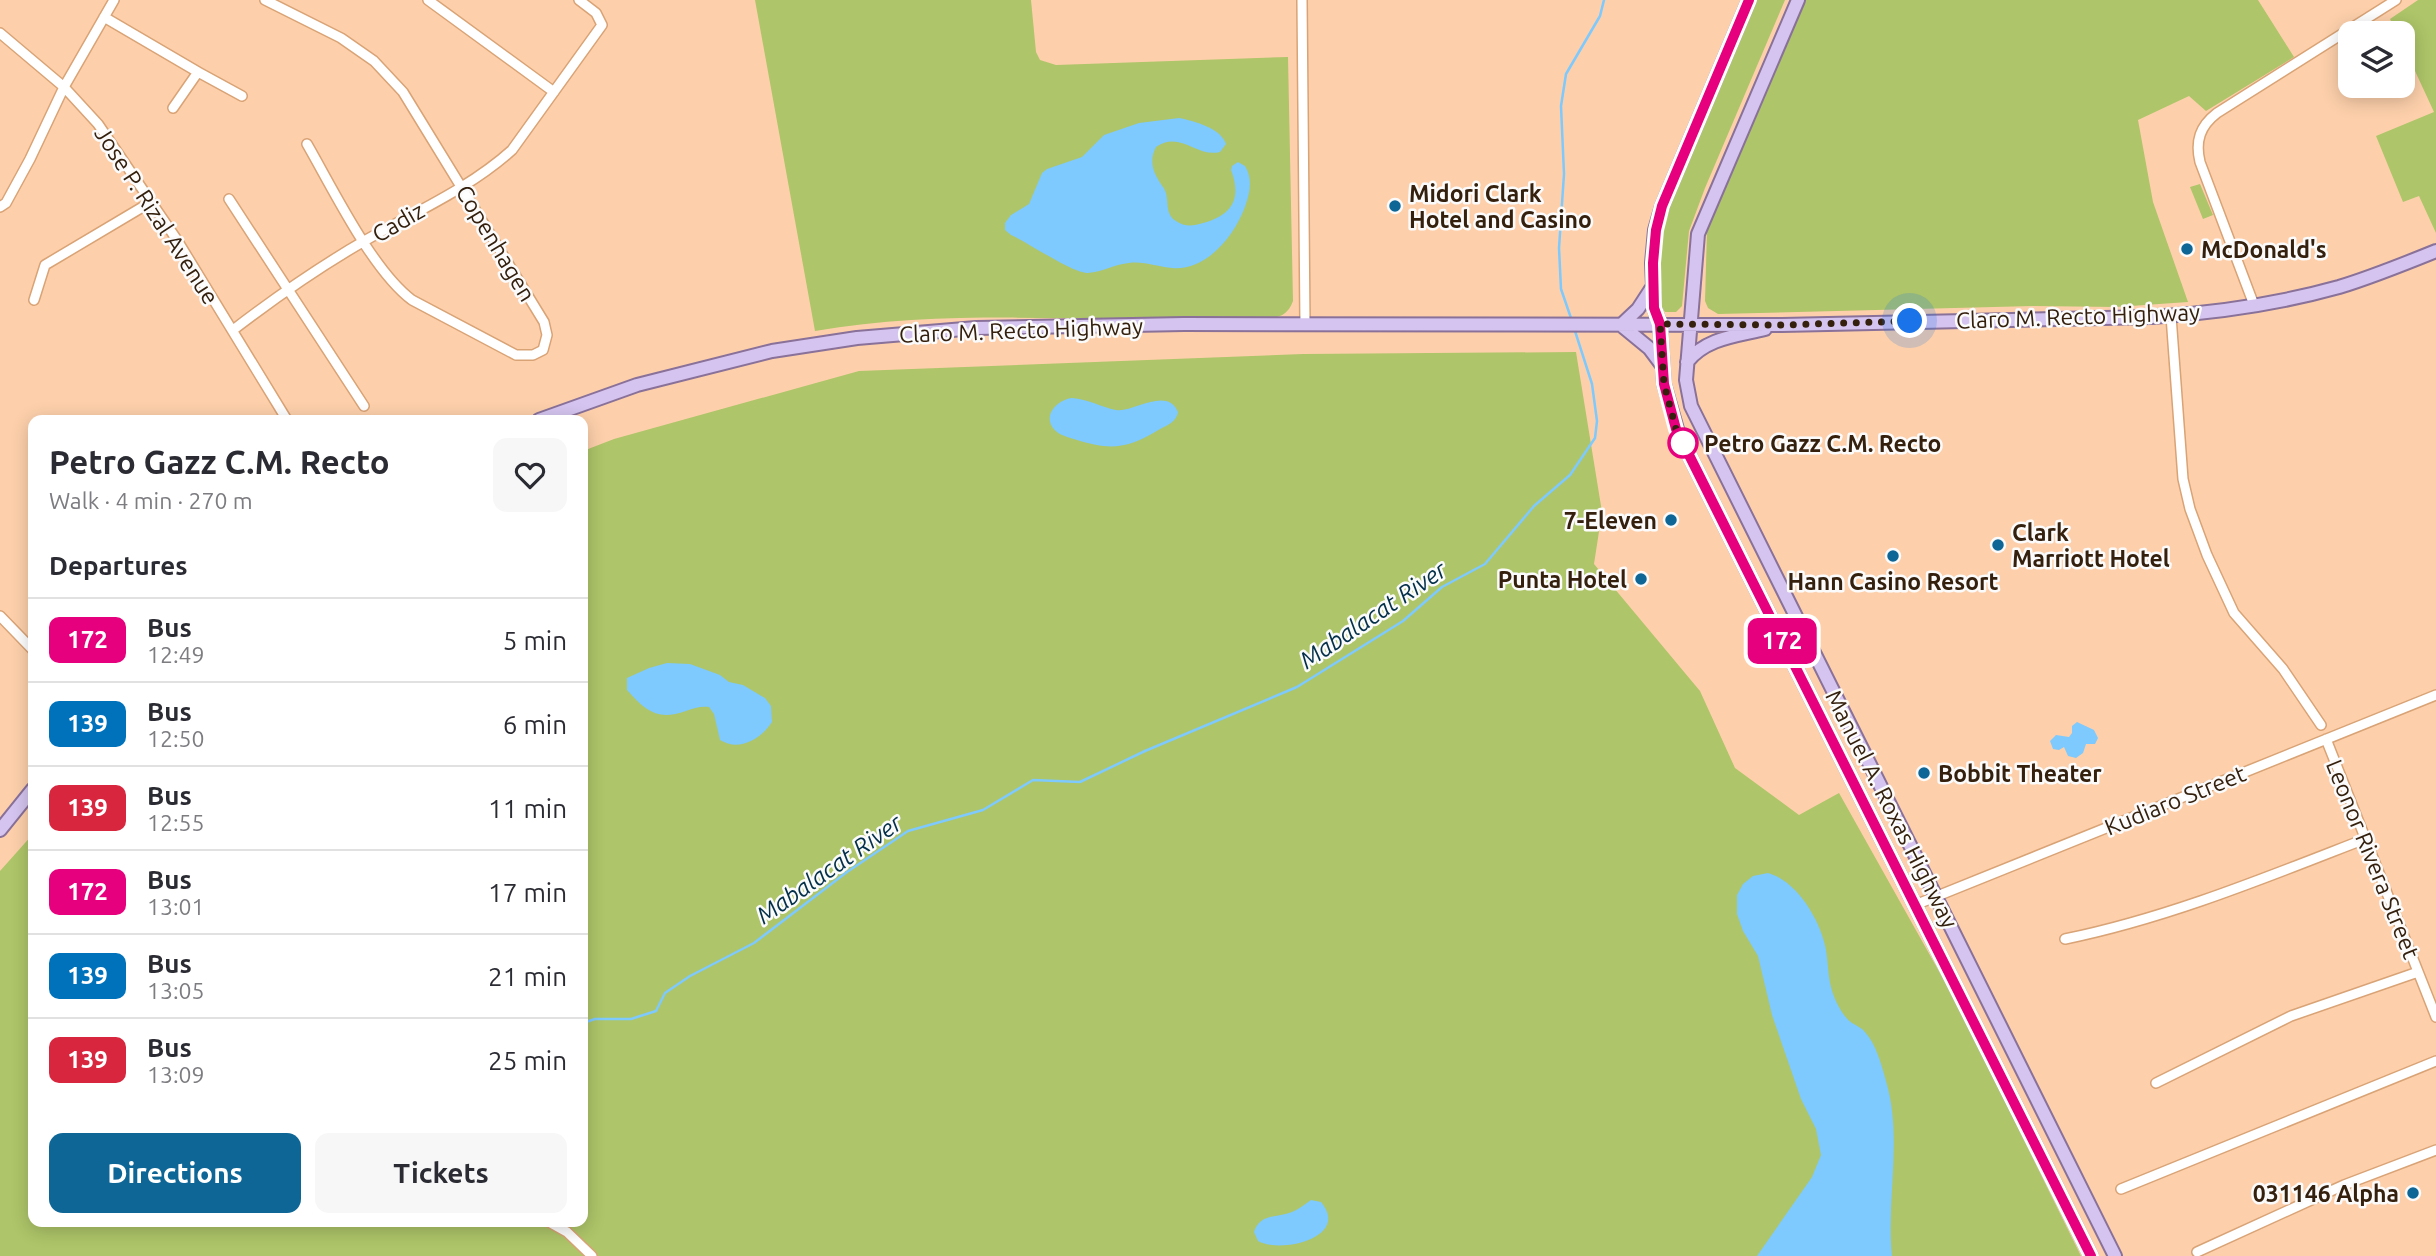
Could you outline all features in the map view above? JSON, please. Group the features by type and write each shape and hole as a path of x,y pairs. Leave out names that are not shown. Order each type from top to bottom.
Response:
{"main road":[{"name":"Manuel A. Roxas Highway","path":"1749,0 1662,206 1656,230 1654,308 1660,324 1664,384 1676,429 2091,1256"},
{"name":"Manuel A. Roxas Highway","path":"1798,0 1698,234 1686,380 1691,407 2115,1256"},
{"name":"Claro M. Recto Highway","path":"552,415 660,379 772,351 840,340 976,328 1304,324 1782,325 2118,319 2171,316 2254,305 2337,288 2436,251"},
{"path":"1653,286 1639,309 1621,324 1650,348 1662,366"},
{"path":"1687,362 1696,351 1715,341 1782,325"},
{"path":"0,830 28,795"}],"street":[{"path":"0,207 6,203 64,87 114,0"},
{"name":"Copenhagen","path":"265,0 341,38 374,61 403,92 544,322 547,335 543,350 533,355 516,355 412,300 398,290 363,241"},
{"path":"428,0 554,92"},
{"name":"Cadiz","path":"233,330 287,288 493,167 512,150 602,25 596,13 579,0"},
{"path":"1302,0 1304,324"},
{"path":"2254,305 2200,162 2197,145 2203,127 2217,113 2396,0"},
{"path":"104,16 242,96"},
{"name":"Jose P. Rizal Avenue","path":"0,33 64,87 97,124 151,202 284,415"},
{"path":"173,108 198,72"},
{"path":"307,145 363,241"},
{"path":"229,200 364,406"},
{"path":"34,300 45,265 151,202"},
{"path":"2171,316 2182,472 2190,509 2207,555 2234,613 2283,669 2320,724"},
{"path":"0,616 28,645"},
{"name":"Kudiaro Street","path":"1915,905 2436,695"},
{"name":"Leonor Rivera Street","path":"2326,739 2436,1017"},
{"path":"2065,939 2105,931 2206,899 2365,839"},
{"path":"2155,1083 2291,1016 2418,972"},
{"path":"2121,1189 2436,1061"},
{"path":"2197,1252 2344,1185 2436,1150"},
{"path":"558,1227 592,1256"}],"green space":[{"path":"755,0 1031,0 1036,52 1040,60 1056,65 1288,57 1293,301 1289,309 1270,319 968,318 906,320 815,331"},
{"path":"1755,0 1785,0 1689,231 1682,306 1676,312 1665,312 1661,306 1658,246 1664,216"},
{"path":"1805,0 2258,0 2294,57 2206,111 2189,96 2138,120 2153,202 2188,302 2116,307 2033,306 1718,314 1708,308 1705,301 1707,231"},
{"path":"2418,0 2436,0 2436,233 2419,196 2403,202 2376,136 2434,112 2415,71 2415,21 2390,19"},
{"path":"2200,184 2213,215 2203,219 2190,187"},
{"path":"1576,352 1602,512 1594,564 1700,691 1735,768 1799,815 1839,793 1954,998 2081,1256 0,1256 0,871 28,840 28,1227 588,1227 588,449 614,439 859,371 1303,354"}],"water":[{"path":"1179,118 1213,130 1226,144 1220,152 1212,153 1173,141 1156,147 1152,158 1153,168 1165,191 1172,218 1192,225 1213,220 1228,210 1235,197 1232,166 1238,162 1245,166 1249,176 1248,197 1240,218 1218,250 1208,258 1185,267 1135,263 1088,273 1061,263 1005,230 1005,223 1011,215 1029,204 1042,173 1047,169 1082,157 1104,135 1139,123"},
{"path":"1072,398 1116,410 1166,401 1178,412 1169,424 1145,438 1126,445 1099,445 1064,436 1052,427 1052,410 1066,399"},
{"path":"667,663 690,664 720,675 729,682 743,685 765,698 771,706 772,722 756,738 735,745 720,740 714,714 709,707 667,715 646,709 627,690 627,678"},
{"path":"2077,722 2094,730 2098,738 2095,744 2086,744 2083,753 2076,758 2068,756 2064,747 2053,749 2050,741 2056,735 2069,737 2072,726"},
{"path":"1768,873 1789,884 1813,915 1826,950 1830,982 1836,1002 1848,1020 1869,1037 1880,1062 1891,1103 1893,1124 1892,1256 1757,1256 1812,1177 1821,1155 1816,1129 1801,1099 1772,1015 1758,956 1743,931 1737,914 1737,895 1743,884 1753,876"},
{"path":"1311,1200 1321,1202 1328,1215 1327,1225 1320,1234 1296,1244 1268,1245 1258,1241 1254,1232 1260,1222 1292,1212"}],"waterway":[{"name":"Mabalacat River","path":"1572,321 1561,289 1559,248 1564,174 1561,106 1566,74 1600,16 1604,0"},
{"name":"Mabalacat River","path":"588,1021 631,1019 656,1011 665,993 690,976 754,943 847,872 908,831 983,810 1033,780 1080,782 1145,751 1297,687 1403,621 1442,587 1485,564 1534,506 1570,475 1595,438 1597,421 1592,384 1575,331"}],"bus line":[{"name":"172","path":"1749,0 1662,206 1656,230 1653,263 1654,308 1660,324 1664,384 1676,429 2091,1256"}],"place":[{"name":"Midori Clark Hotel and Casino","path":"1395,206"},
{"name":"McDonald's","path":"2187,249"},
{"name":"Petro Gazz C.M. Recto","path":"1683,443"},
{"name":"7-Eleven","path":"1671,520"},
{"name":"Clark Marriott Hotel","path":"1998,545"},
{"name":"Hann Casino Resort","path":"1893,556"},
{"name":"Punta Hotel","path":"1641,579"},
{"name":"Bobbit Theater","path":"1924,773"},
{"name":"031146 Alpha","path":"2413,1193"}],"route":[{"path":"1683,443 1685,447 1676,429 1664,384 1660,324 1782,325 1910,321"}]}
